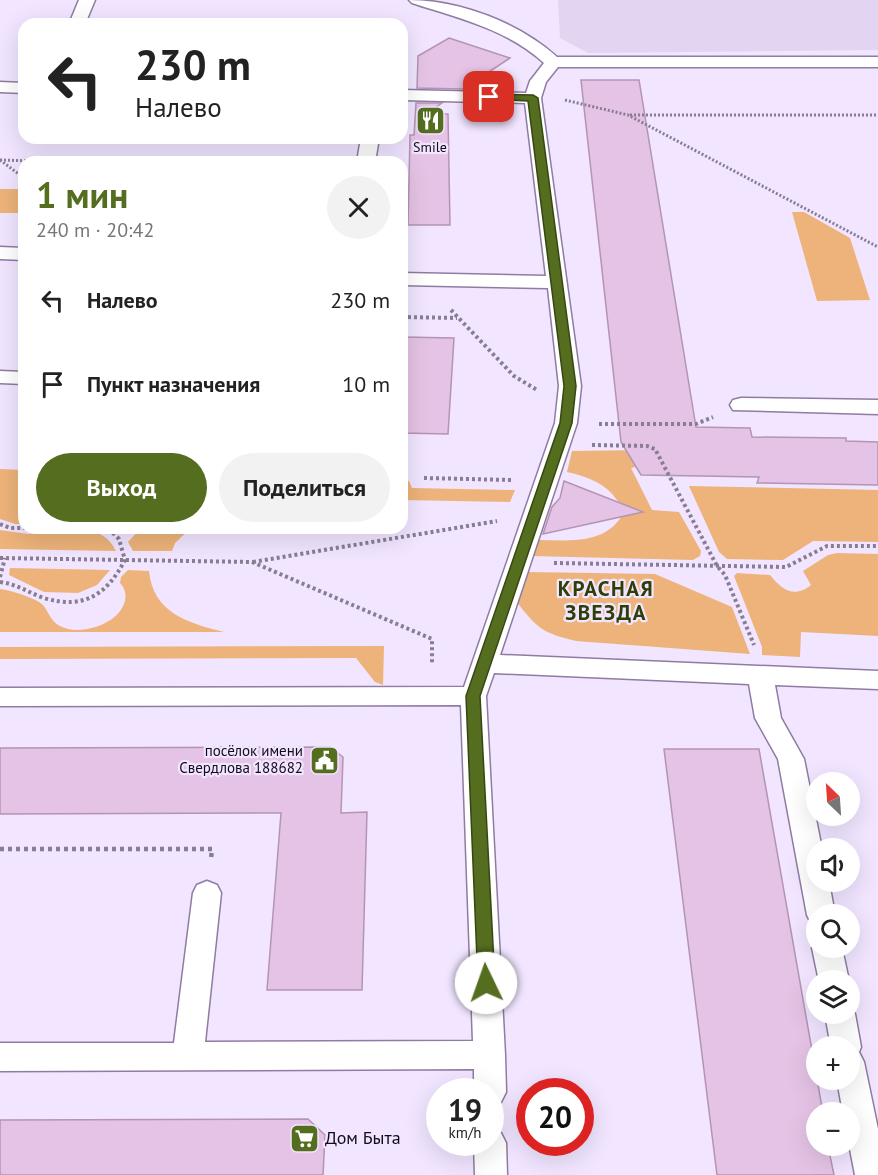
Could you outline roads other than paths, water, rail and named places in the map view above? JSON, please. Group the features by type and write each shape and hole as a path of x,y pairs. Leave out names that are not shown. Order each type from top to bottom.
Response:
{"lane":[{"path":"80,18 87,0"},
{"path":"426,1 511,30 540,49 553,62 878,62"},
{"path":"490,1078 473,696 566,423 570,386 534,95 538,81 553,62"},
{"path":"0,87 18,88"},
{"path":"408,95 534,95"},
{"path":"0,253 18,254"},
{"path":"411,279 556,282"},
{"path":"0,377 18,378"},
{"path":"741,405 878,407"},
{"path":"483,663 878,680"},
{"path":"760,674 768,718 791,759 819,904"},
{"path":"0,697 473,696"},
{"path":"188,1057 207,893"},
{"path":"0,1057 490,1055"},
{"path":"854,1090 871,1175"},
{"path":"490,1156 491,1175"}],"place":[{"name":"Smile","path":"430,120"},
{"name":"посёлок имени Свердлова 188682","path":"324,760"},
{"name":"Дом Быта","path":"304,1138"}],"district":[{"name":"КРАСНАЯ ЗВЕЗДА","path":"606,601"}]}
